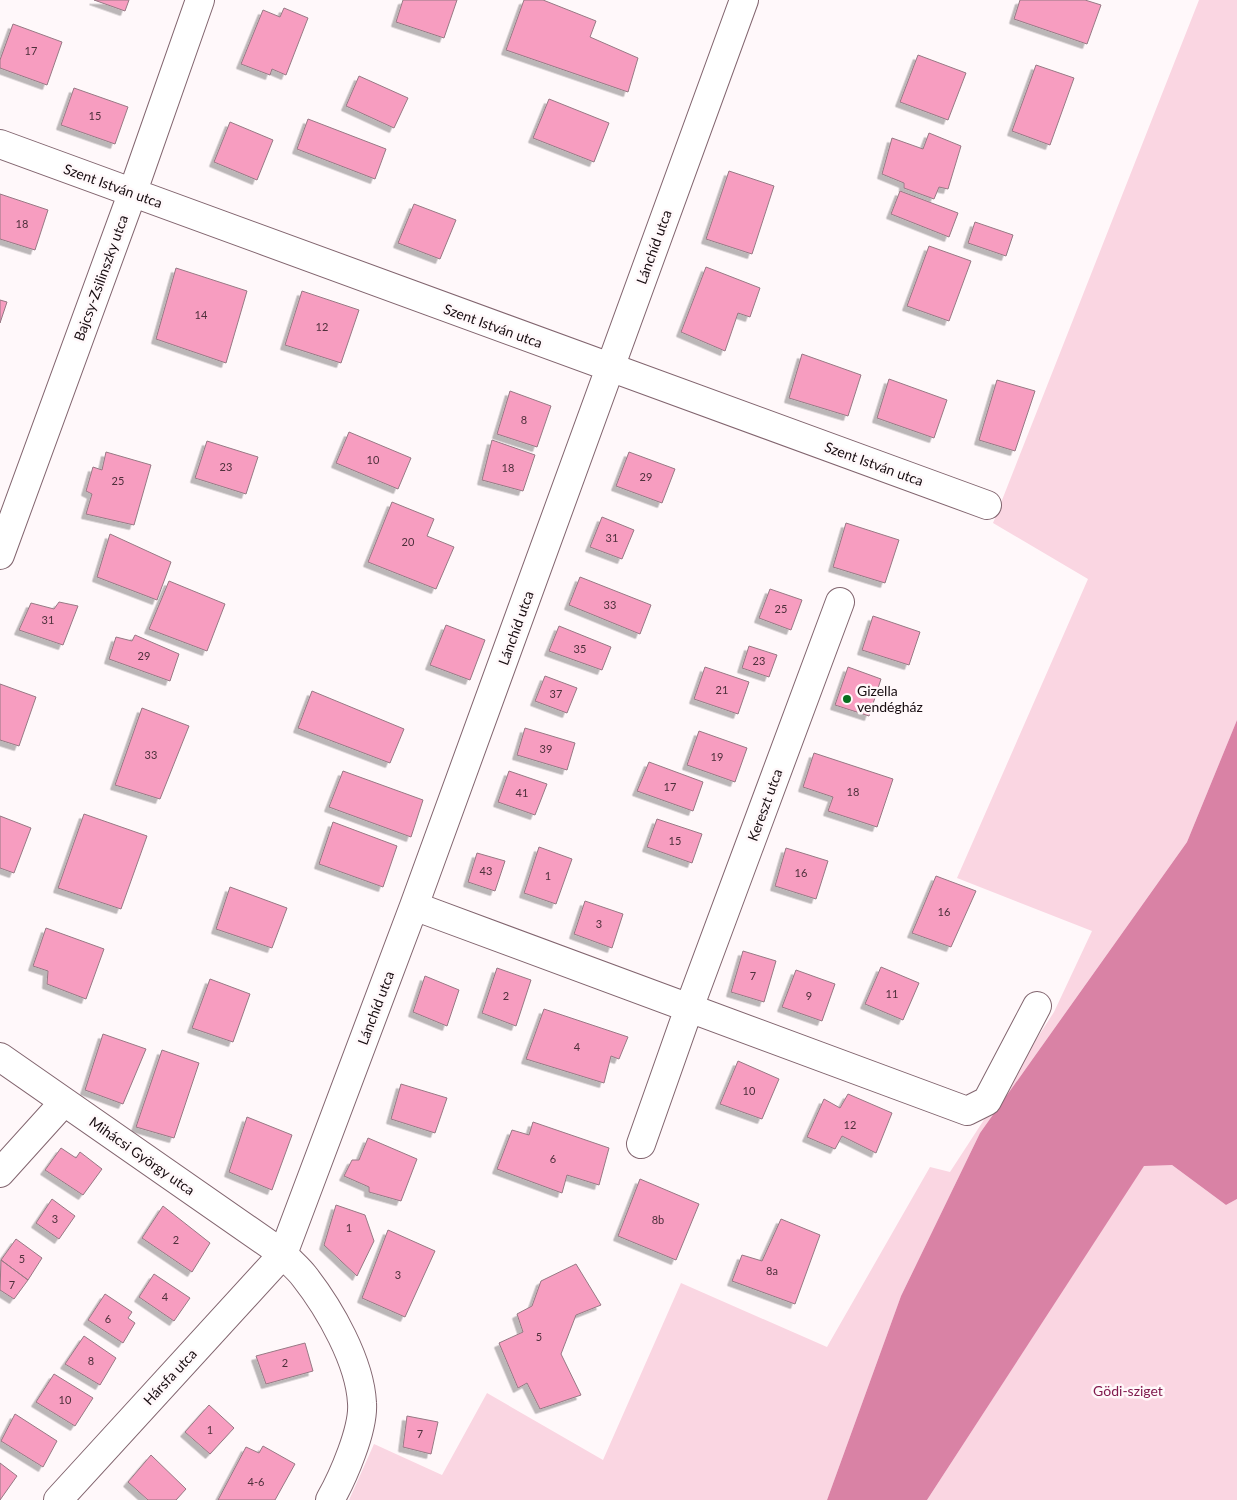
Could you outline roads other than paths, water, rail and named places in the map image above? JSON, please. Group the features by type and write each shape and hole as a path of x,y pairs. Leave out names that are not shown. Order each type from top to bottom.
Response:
{"street":[{"name":"Bajcsy-Zsilinszky utca","path":"0,555 132,194 200,0"},
{"name":"Lánchíd utca","path":"283,1254 414,906 744,0"},
{"name":"Szent István utca","path":"0,144 132,194 987,505"},
{"name":"Kereszt utca","path":"641,1144 689,1008 840,602"},
{"path":"414,906 967,1110 987,1102 1037,1006"},
{"name":"Mihácsi György utca","path":"0,1057 283,1254 304,1276 337,1326 358,1375 362,1405 358,1437 330,1500"},
{"path":"0,1172 64,1102"},
{"name":"Hársfa utca","path":"58,1500 283,1254"}],"place":[{"name":"Gizella vendégház","path":"847,699"}],"park label":[{"name":"Gödi-sziget","path":"1128,1391"}]}
